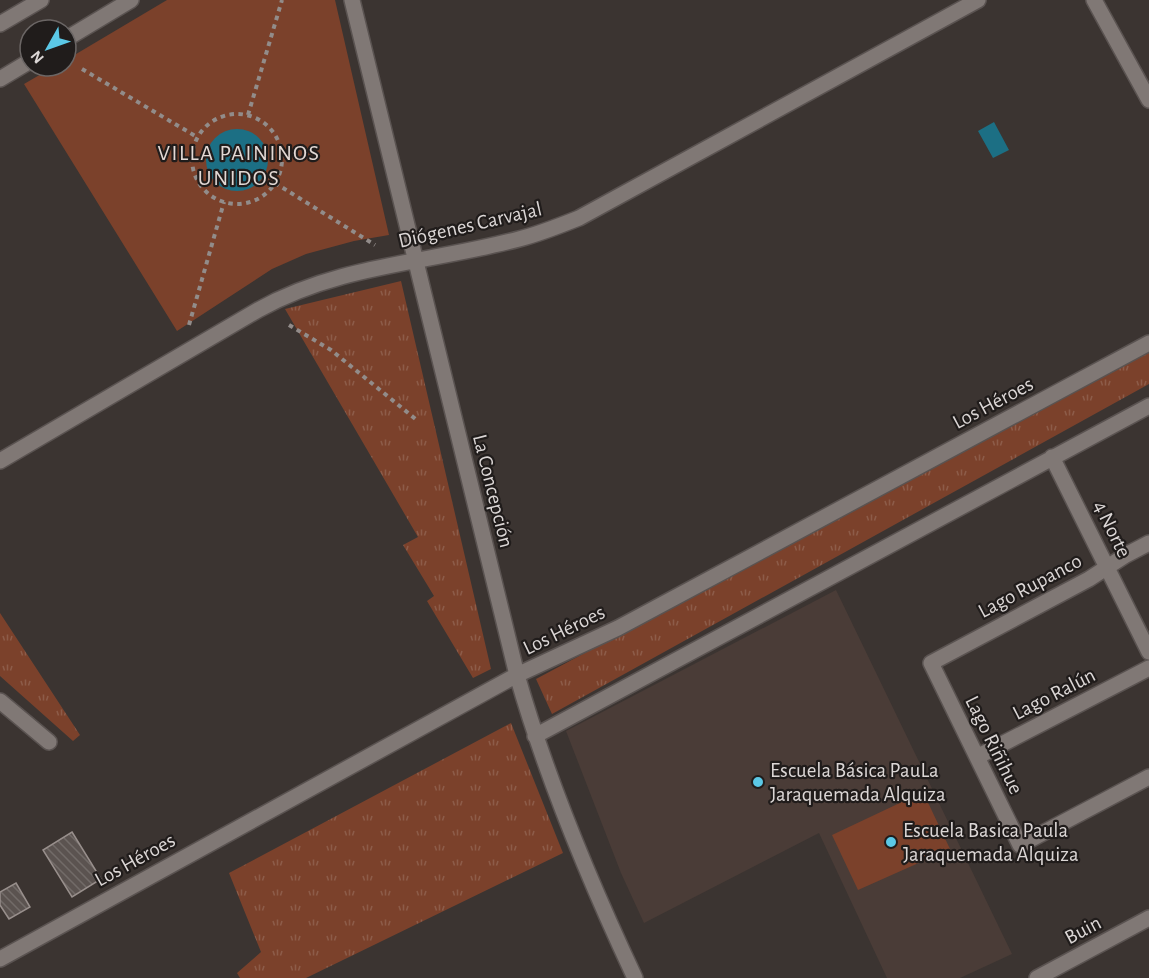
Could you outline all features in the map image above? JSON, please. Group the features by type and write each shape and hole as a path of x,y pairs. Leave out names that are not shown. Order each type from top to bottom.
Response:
{"street":[{"path":"0,24 41,0"},
{"path":"78,32 131,0"},
{"name":"La Concepción","path":"352,0 414,261 535,736 565,818 635,978"},
{"name":"Diógenes Carvajal","path":"0,461 276,300 315,283 336,277 519,239 579,218 978,0"},
{"path":"1094,0 1149,100"},
{"path":"0,79 18,68"},
{"name":"Los Héroes","path":"0,958 518,675 618,627 1149,343"},
{"path":"535,736 1149,406"},
{"name":"4 Norte","path":"1052,457 1149,652"},
{"name":"Lago Rupanco","path":"931,663 1089,579 1149,543"},
{"name":"Lago Riñihue","path":"931,663 1020,845 1149,777"},
{"name":"Lago Ralún","path":"977,757 1149,668"},
{"path":"0,701 49,742"},
{"name":"Buin","path":"1037,978 1149,918"}],"path":[{"path":"248,116 282,0"},
{"path":"82,69 197,137"},
{"path":"239,114 248,116 267,126 279,143 282,163 275,183 261,197 253,201 233,204 224,202 206,192 195,176 192,156 197,137 203,129 219,117 239,114"},
{"path":"275,183 375,245"},
{"path":"189,325 224,202"},
{"path":"289,325 331,350 418,421"}],"shaded area":[{"name":"Escuela Básica PauLa Jaraquemada Alquiza","path":"836,590 1012,954 960,978 887,978 819,833 644,923 621,873 566,731"}],"green space":[{"path":"167,0 335,0 389,235 354,241 306,254 272,269 177,331 24,84 34,78 78,78 78,53"},
{"path":"401,281 491,669 473,678 427,601 434,596 403,545 418,537 285,309"},
{"path":"1149,352 1149,384 552,714 536,679"},
{"path":"0,613 80,735 73,741 0,676"},
{"path":"511,723 563,853 306,978 240,978 237,973 261,952 229,873"},
{"name":"Escuela Basica Paula Jaraquemada Alquiza","path":"923,792 950,849 858,890 832,835"}],"water":[{"path":"994,122 1009,150 993,158 978,131"},
{"path":"237,129 259,138 268,160 259,182 237,191 215,182 206,160 215,138"}],"building":[{"path":"72,832 101,879 72,897 43,850"},
{"path":"16,883 30,907 9,919 0,905 0,892"}],"place":[{"name":"Escuela Básica PauLa Jaraquemada Alquiza","path":"758,782"},
{"name":"Escuela Basica Paula Jaraquemada Alquiza","path":"891,842"}],"district":[{"name":"VILLA PAININOS UNIDOS","path":"239,166"}]}
